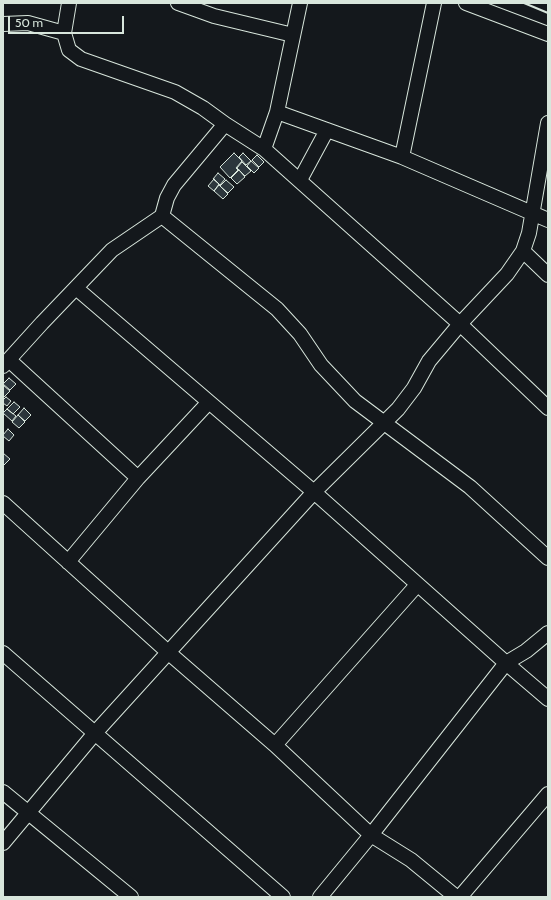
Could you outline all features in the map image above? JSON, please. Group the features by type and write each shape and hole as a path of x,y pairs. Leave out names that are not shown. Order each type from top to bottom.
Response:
{"street":[{"path":"69,3 64,33 69,50 81,59 175,92 203,108 264,149 460,324 548,408"},
{"path":"178,3 214,16 293,36"},
{"path":"264,149 278,112 300,3"},
{"path":"402,157 434,3"},
{"path":"466,3 548,34"},
{"path":"3,24 28,23 64,33"},
{"path":"278,112 402,157 531,214 548,220"},
{"path":"3,843 95,733 314,492 398,409 414,388 429,361 460,324 507,274 523,251 529,233 531,214 548,123"},
{"path":"138,478 6,363 112,250 162,216 167,198 174,185 225,124"},
{"path":"300,180 327,130"},
{"path":"162,216 277,309 300,334 326,370 355,401 470,487 548,558"},
{"path":"523,251 548,275"},
{"path":"76,288 314,492 417,585 548,699"},
{"path":"68,562 138,478 209,402"},
{"path":"3,503 169,653 275,745 371,835 411,860 456,897"},
{"path":"275,745 417,585"},
{"path":"320,897 371,835 506,663 526,651 548,633"},
{"path":"3,653 282,897"},
{"path":"3,792 131,897"},
{"path":"460,897 548,794"}],"building":[{"path":"234,153 242,161 236,168 238,170 230,178 220,167"},
{"path":"243,153 251,161 246,165 239,157"},
{"path":"257,155 264,162 259,167 252,160"},
{"path":"251,161 259,168 254,173 247,166"},
{"path":"242,162 251,171 245,176 237,168"},
{"path":"239,170 245,177 237,184 231,178"},
{"path":"218,173 225,179 220,185 213,179"},
{"path":"214,179 219,184 214,191 208,186"},
{"path":"226,180 234,187 228,193 220,186"},
{"path":"219,185 228,194 223,199 214,191"},
{"path":"9,378 16,384 10,390 3,384"},
{"path":"3,385 10,391 3,398"},
{"path":"6,397 11,401 7,406 3,403 3,400"},
{"path":"14,402 20,407 13,414 7,409"},
{"path":"24,408 31,415 25,421 18,415"},
{"path":"7,409 16,416 12,421 3,413"},
{"path":"18,415 25,422 19,428 12,422"},
{"path":"8,429 14,435 9,441 3,436"},
{"path":"3,453 10,459 3,466"}],"wall":[{"path":"524,3 548,13"}]}
